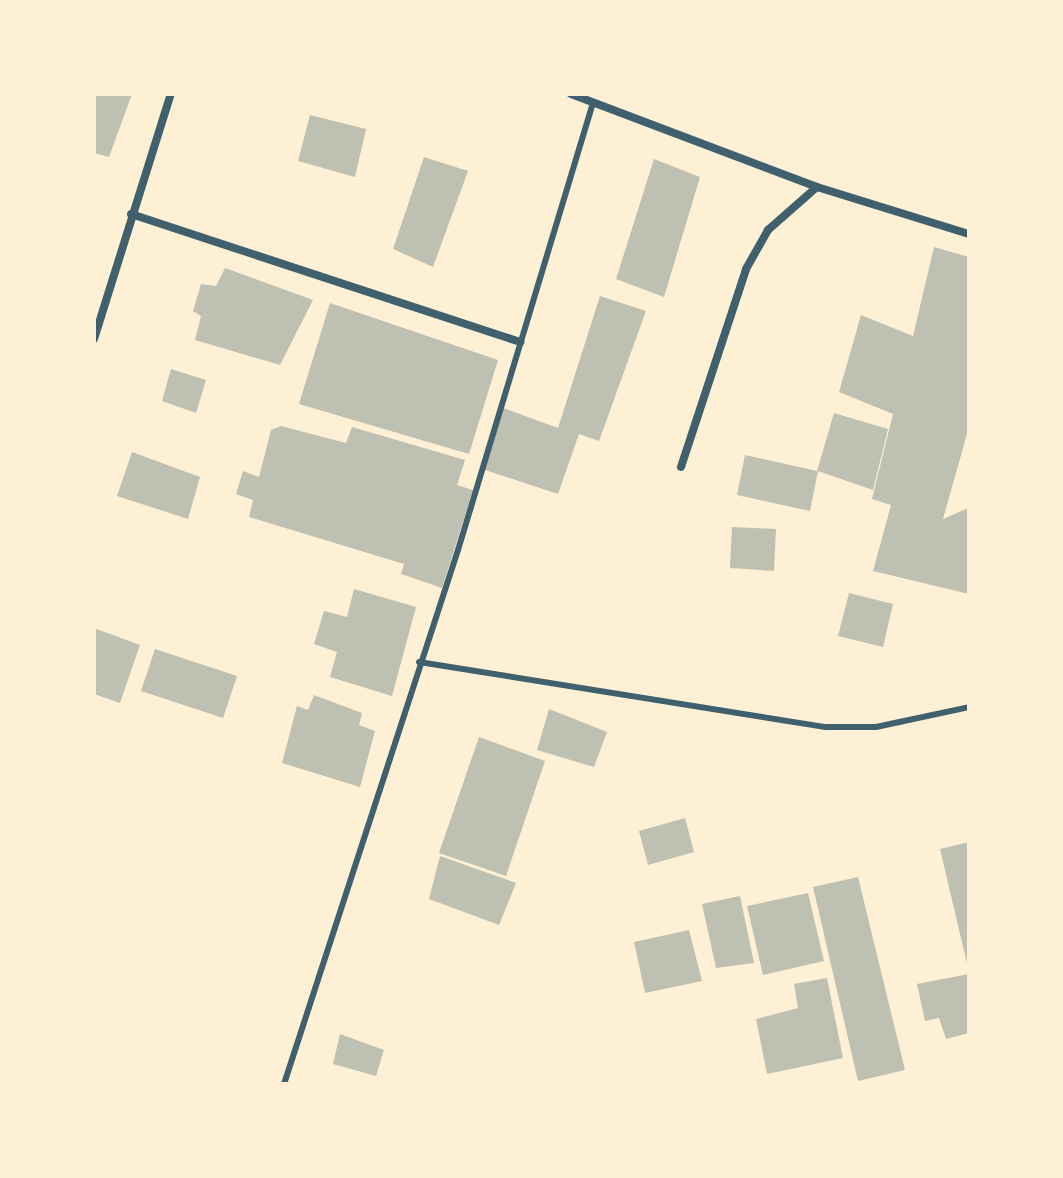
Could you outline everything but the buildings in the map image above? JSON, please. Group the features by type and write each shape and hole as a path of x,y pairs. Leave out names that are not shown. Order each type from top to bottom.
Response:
{"street":[{"path":"94,339 171,94"},
{"path":"571,94 817,187 969,234"},
{"path":"681,467 746,269 768,230 817,187"},
{"path":"131,214 521,342"}],"lane":[{"path":"284,1084 521,342 593,102"},
{"path":"419,662 839,728 876,727 969,707"}]}
